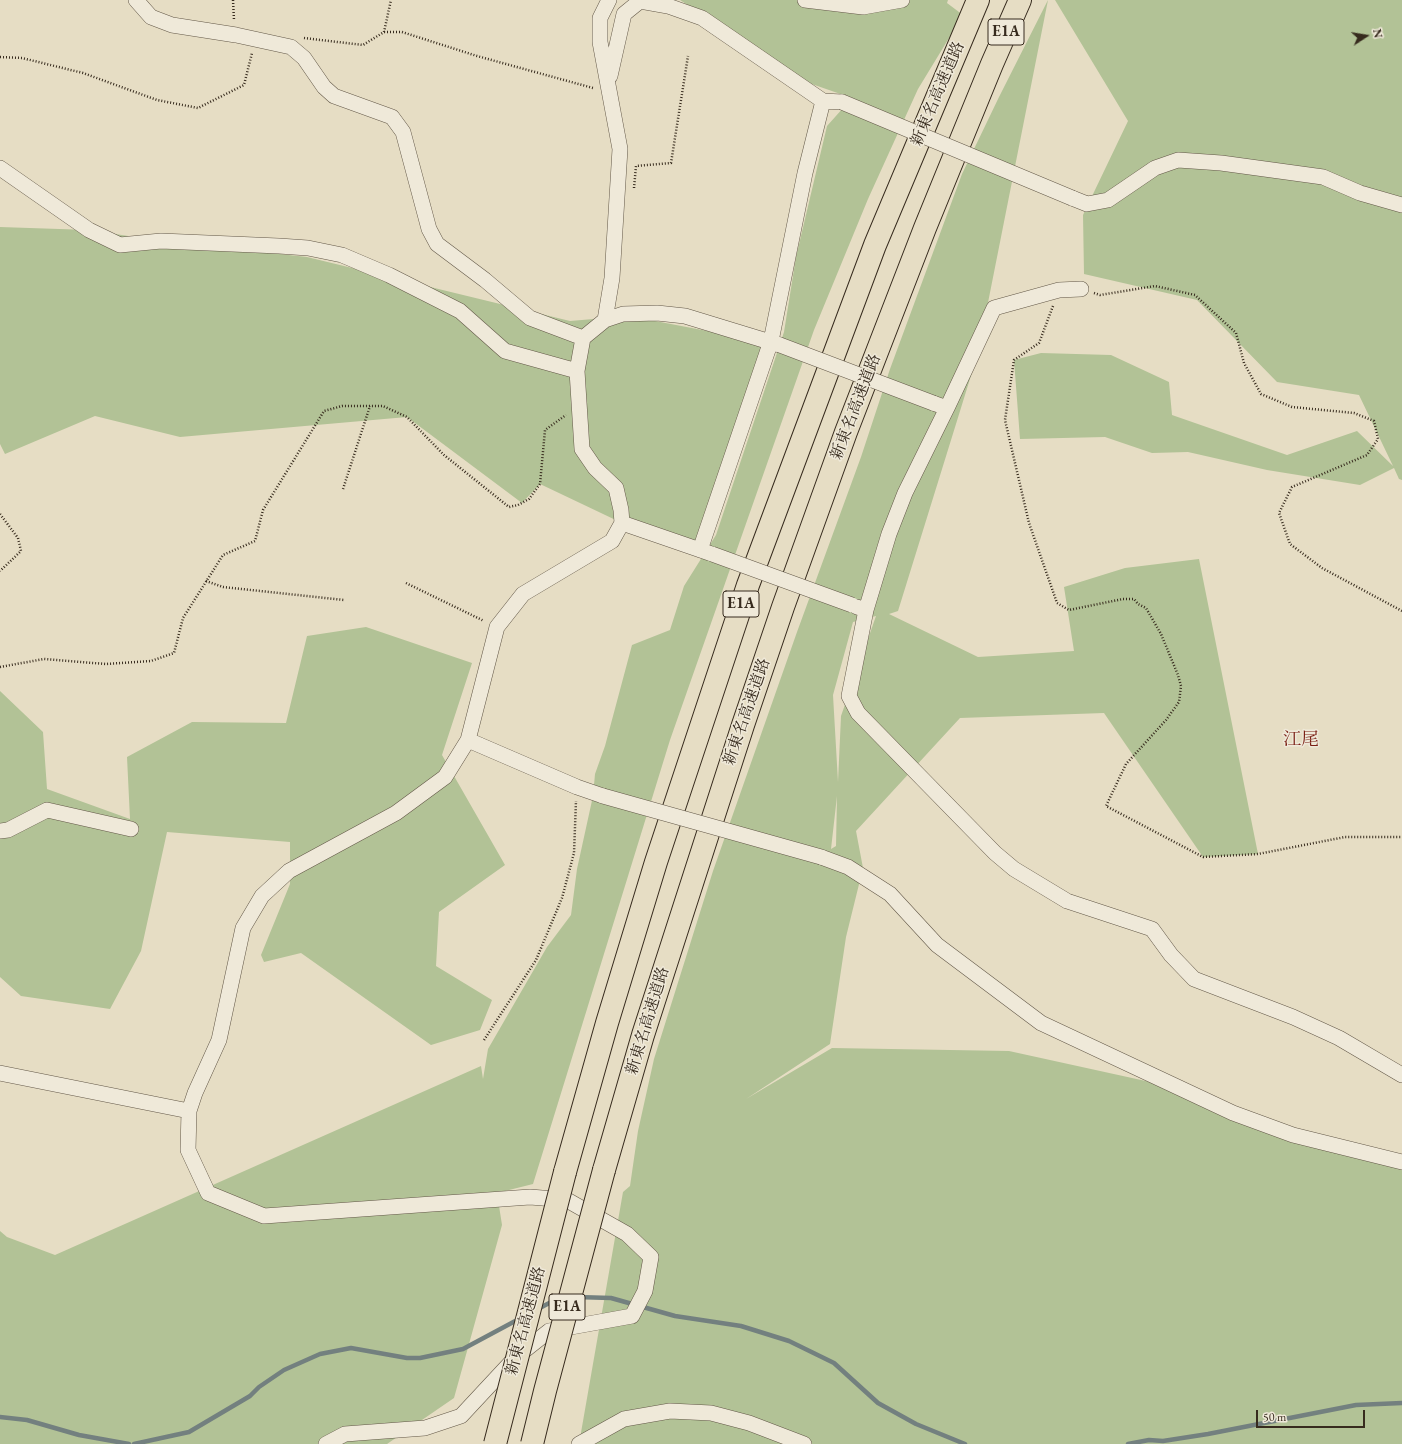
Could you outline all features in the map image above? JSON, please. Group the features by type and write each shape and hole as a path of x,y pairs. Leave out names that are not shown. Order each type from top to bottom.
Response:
{"highway":[{"name":"新東名高速道路","path":"495,1444 565,1172 607,1024 656,862 748,585 875,245 978,0"},
{"name":"新東名高速道路","path":"532,1444 604,1170 645,1027 738,740 783,607 846,432 992,64 1020,0"}],"street":[{"path":"136,0 151,17 172,25 236,35 291,47 304,58 324,87 334,96 392,117 403,132 430,229 438,244 485,280 530,318 583,338"},
{"path":"605,320 612,278 620,149 600,42 600,18 609,0"},
{"path":"805,0 863,7 902,0"},
{"path":"609,88 616,43 624,14 640,1 668,6 702,18 823,101 842,102 1087,204 1108,200 1155,168 1178,160 1220,163 1323,177 1360,193 1402,205"},
{"path":"706,552 776,343 805,173 823,101"},
{"path":"0,168 89,230 120,245 161,241 279,246 308,248 342,255 389,275 460,311 505,351 577,371"},
{"path":"1081,288 1059,290 994,308 940,405 859,608 849,696 858,713 902,756 995,853 1014,869 1067,901 1152,929 1171,955 1194,979 1293,1017 1339,1038 1402,1075"},
{"path":"326,1444 345,1434 425,1428 461,1416 516,1358 549,1331 632,1316 645,1291 651,1257 627,1234 567,1200 530,1197 264,1216 208,1193 188,1150 189,1111 194,1093 219,1040 243,928 262,896 289,871 396,813 445,777 468,740 497,628 523,594 612,541 622,523 621,510 616,488 595,468 582,449 578,407 577,371 583,338 605,320 622,314 657,313 685,316 776,343 940,405"},
{"path":"622,523 859,608"},
{"path":"468,740 577,787 603,796 821,857 848,867 890,894 937,945 1041,1023 1239,1116 1294,1135 1402,1162"},
{"path":"0,832 8,830 46,810 131,829"},
{"path":"0,1073 189,1111"},
{"path":"579,1444 624,1419 670,1411 711,1413 749,1423 804,1444"}],"path":[{"path":"233,0 236,35"},
{"path":"384,32 391,0"},
{"path":"302,38 363,45 384,32 402,32 477,56 609,88"},
{"path":"0,57 22,58 75,71 156,100 198,108 244,85 255,39"},
{"path":"634,189 636,166 671,163 688,56"},
{"path":"1081,288 1100,295 1155,286 1195,295 1236,333 1244,363 1260,394 1292,407 1354,413 1374,421 1378,439 1368,455 1292,487 1279,513 1290,544 1322,568 1402,611"},
{"path":"1059,290 1039,343 1014,360 1005,420 1029,523 1057,603 1069,610 1123,599 1134,599 1138,604 1146,608 1161,634 1181,686 1179,702 1166,720 1126,764 1106,806 1203,857 1258,854 1345,838 1402,837"},
{"path":"0,667 44,659 106,664 151,661 174,653 183,618 223,555 254,541 263,510 324,411 342,406 383,406 407,417 444,455 509,507 518,505 529,499 540,484 545,430 578,407"},
{"path":"343,488 370,406"},
{"path":"0,514 18,538 21,551 0,571"},
{"path":"206,581 223,587 344,600"},
{"path":"406,583 497,628"},
{"path":"484,1040 536,960 562,898 574,853 577,787"}],"green space":[{"path":"680,0 948,0 947,3 963,15 918,89 868,199 814,330 670,740 533,1184 497,1193 502,1225 454,1398 387,1444 0,1444 0,1231 7,1237 55,1255 481,1066 483,1079 488,1049 547,947 571,915 577,869 593,796 595,774 605,746 632,645 670,630 684,586 716,535 784,332 796,257 827,126 852,98 806,82"},
{"path":"1048,0 978,353 898,611 889,614 978,657 1074,651 1064,587 1125,568 1199,559 1258,854 1203,857 1104,713 960,718 856,831 863,868 846,937 830,1044 746,1099 832,1048 1009,1051 1173,1087 1358,1158 1402,1163 1402,1444 579,1444 623,1192 630,1186 638,1131 654,1059 713,871 797,632 861,457 890,369 962,174","holes":["876,616 841,716 838,782 833,695 853,622","837,796 836,846 831,849"]},
{"path":"1055,0 1402,0 1402,480 1399,479 1394,468 1360,485 1267,470 1188,452 1152,453 1105,437 1020,439 1014,360 1041,353 1111,355 1169,382 1172,415 1287,455 1357,431 1393,466 1359,395 1277,382 1197,300 1084,274 1083,215 1128,121"},
{"path":"0,227 89,230 161,241 307,257 570,321 629,316 765,342 700,550 622,523 540,484 522,503 407,417 180,437 95,416 5,454 0,444"},
{"path":"366,627 472,663 442,755 505,865 439,912 436,966 492,1000 480,1030 431,1045 301,953 264,962 261,955 290,884 290,842 167,832 141,951 110,1009 21,996 0,977 0,691 43,732 47,789 130,819 127,757 192,722 286,723 307,636"}],"waterway":[{"path":"576,1297 611,1298 675,1316 741,1326 789,1341 834,1363 878,1403 916,1424 965,1444"},
{"path":"536,1310 553,1301 563,1299"},
{"path":"134,1444 189,1432 250,1396 259,1387 284,1370 320,1354 351,1348 407,1358 420,1358 463,1349 519,1319"},
{"path":"1128,1444 1149,1440 1163,1441 1208,1434 1356,1405 1402,1403"},
{"path":"0,1417 27,1420 79,1435 129,1444"}],"district":[{"name":"江尾","path":"1301,740"}]}
